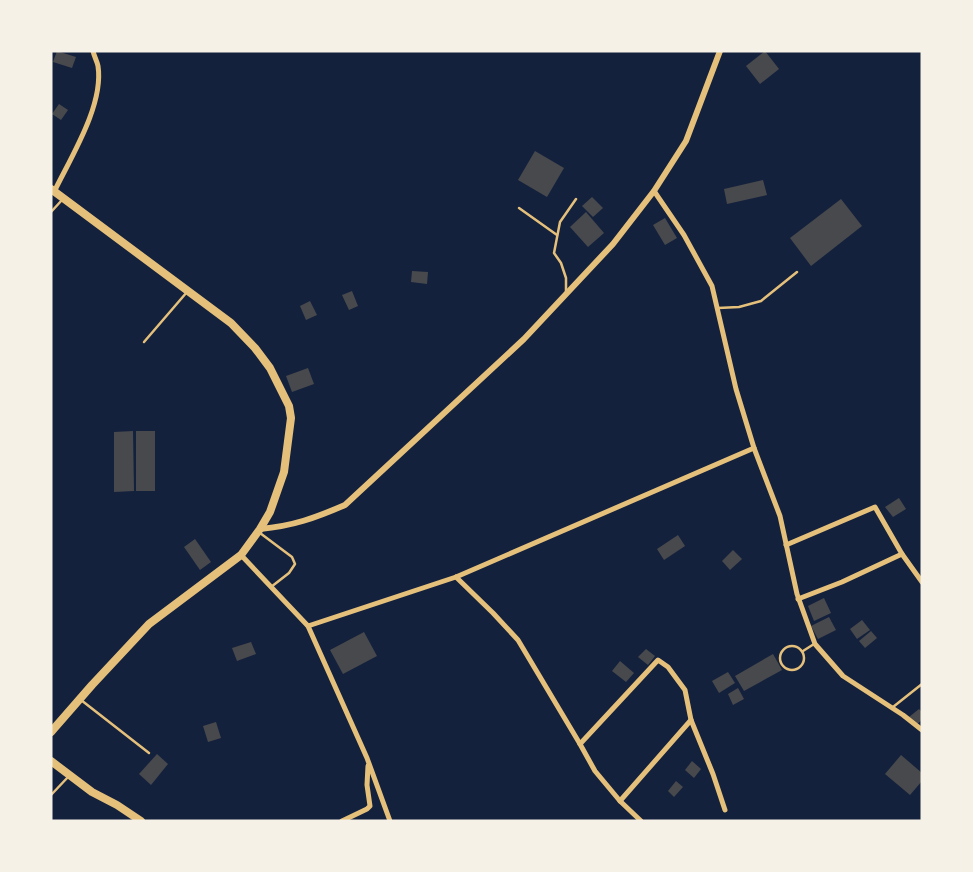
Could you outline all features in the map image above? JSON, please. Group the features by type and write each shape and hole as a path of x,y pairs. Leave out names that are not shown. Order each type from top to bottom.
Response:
{"main road":[{"path":"51,732 149,624 241,555 260,531 270,512 284,472 291,418 289,406 270,368 255,348 231,323 62,199 53,190"},
{"path":"51,761 92,792 117,805 141,821"}],"street":[{"path":"53,190 85,130 96,98 98,66 93,51"},
{"path":"260,531 281,528 316,518 345,504 524,339 613,244 654,191 686,141 720,51"},
{"path":"654,191 684,234 712,286 736,389 754,448 780,516 798,599 815,644 843,676 922,730"},
{"path":"308,626 456,577 754,448"},
{"path":"786,545 875,507 902,554 922,582"},
{"path":"798,599 842,582 902,554"},
{"path":"241,555 270,588 308,626 328,668 390,821"},
{"path":"456,577 518,640 595,771 620,801 641,821"},
{"path":"580,744 658,660 668,667 685,690 691,720 725,810"},
{"path":"620,801 691,720"},
{"path":"342,821 370,806 367,785 368,764"}],"lane":[{"path":"51,212 62,199"},
{"path":"567,294 566,278 561,264 554,253 560,222 576,199"},
{"path":"520,208 557,235"},
{"path":"718,308 739,307 762,301 798,272"},
{"path":"144,342 188,291"},
{"path":"260,531 292,558 295,564 289,573 270,588"},
{"path":"803,651 815,644"},
{"path":"796,646 803,651 805,660 801,667 793,670 785,668 780,661 781,653 788,647 796,646"},
{"path":"892,708 922,684"},
{"path":"80,699 149,753"},
{"path":"51,795 70,776"}],"building":[{"path":"57,51 76,57 72,68 53,62"},
{"path":"765,51 779,69 760,84 746,66"},
{"path":"59,104 68,110 61,120 52,114"},
{"path":"535,151 564,168 547,197 518,180"},
{"path":"763,180 767,195 727,204 724,189"},
{"path":"592,197 603,208 593,217 582,206"},
{"path":"841,199 862,226 811,266 790,238"},
{"path":"586,212 604,233 588,247 570,227"},
{"path":"665,218 677,238 665,245 653,225"},
{"path":"412,271 428,272 427,284 411,282"},
{"path":"352,291 358,306 349,310 342,295"},
{"path":"310,301 317,315 306,320 300,306"},
{"path":"308,368 314,384 292,392 286,376"},
{"path":"133,431 134,491 114,492 114,432"},
{"path":"136,431 155,431 155,491 136,491"},
{"path":"899,498 906,509 893,517 885,507"},
{"path":"678,535 685,546 664,560 657,549"},
{"path":"195,539 211,562 200,570 184,547"},
{"path":"733,550 742,559 730,570 722,561"},
{"path":"824,598 831,613 814,621 808,606"},
{"path":"829,617 836,630 818,639 811,626"},
{"path":"862,620 870,630 857,639 850,629"},
{"path":"871,631 877,638 865,648 859,641"},
{"path":"364,632 377,656 343,674 330,650"},
{"path":"251,642 256,654 237,661 232,648"},
{"path":"646,649 655,656 648,665 638,657"},
{"path":"773,654 782,670 744,691 735,676"},
{"path":"620,661 634,673 626,682 612,671"},
{"path":"728,672 735,683 719,693 712,681"},
{"path":"738,688 744,699 733,705 728,694"},
{"path":"919,709 922,712 922,720 916,725 909,717"},
{"path":"216,722 221,738 208,742 203,726"},
{"path":"157,754 168,764 151,785 139,774"},
{"path":"901,755 922,773 922,781 910,795 885,774"},
{"path":"692,761 701,769 694,778 685,770"},
{"path":"676,781 683,787 674,797 668,791"}]}
